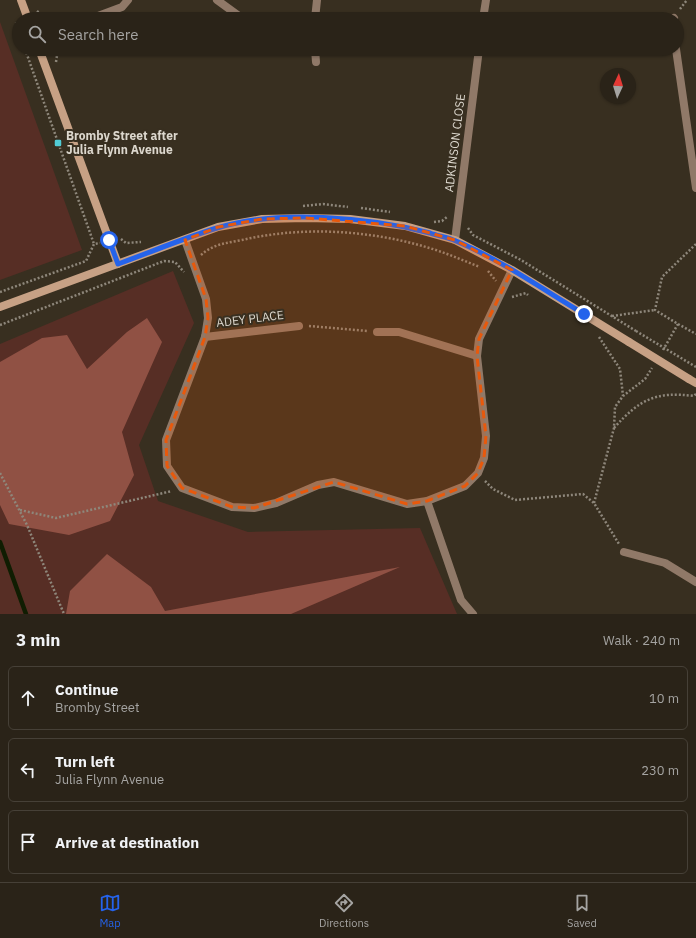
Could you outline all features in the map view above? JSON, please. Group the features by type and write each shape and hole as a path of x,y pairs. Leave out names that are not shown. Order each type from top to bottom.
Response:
{"street":[{"path":"21,0 25,12"},
{"path":"109,12 122,7 128,0"},
{"path":"218,0 234,12"},
{"path":"316,12 317,0"},
{"path":"484,12 486,0"},
{"path":"42,56 118,264"},
{"path":"316,56 316,62"},
{"name":"ADKINSON CLOSE","path":"455,240 478,56"},
{"path":"677,56 696,188"},
{"path":"0,307 218,227 255,221 306,218 350,219 405,226 455,240 512,270 693,381"},
{"path":"185,240 206,300 208,318 205,337 166,440 167,466 182,488 232,507 254,508 276,503 318,485 334,482 407,504 427,501 465,486 478,473 484,458 486,436 477,356 479,339 512,270"},
{"name":"ADEY PLACE","path":"205,337 299,326"},
{"path":"377,332 399,332 477,356"},
{"path":"427,501 461,600 473,614"},
{"path":"624,552 665,563 696,582"}],"path":[{"path":"0,292 86,261 94,244 27,56"},
{"path":"0,325 164,261 175,262 185,273 200,266 201,256 209,248 253,237 309,231 364,234 426,247 488,270 497,282 494,294 506,302 512,296 526,293 532,297"},
{"path":"94,244 119,237"},
{"path":"696,244 662,277 655,310 696,334"},
{"path":"660,355 678,324"},
{"path":"299,326 377,332"},
{"path":"636,331 696,367"},
{"path":"592,334 610,345"},
{"path":"594,503 614,428 615,406 623,396 645,379 652,367"},
{"path":"614,428 643,401 662,396 681,394 694,396 696,394"},
{"path":"0,473 27,525 45,565 64,614"},
{"path":"478,473 493,489 515,500 583,494 594,503 624,552"},
{"path":"20,510 56,518 163,494 182,488"}],"highlighted area":[{"path":"306,218 405,226 455,240 512,270 479,339 477,356 486,436 484,458 478,473 465,486 427,501 407,504 334,482 254,508 232,507 182,488 167,466 166,440 205,337 208,318 206,299 185,240 218,227 262,219"}],"shaded area":[{"path":"0,22 82,250 0,280"},
{"path":"173,271 194,323 139,445 158,501 248,532 420,528 457,614 0,614 0,344"},
{"path":"147,318 162,342 122,432 134,475 110,521 69,535 9,524 0,505 0,362 42,338 67,335 87,369 127,332"},
{"path":"107,554 151,587 165,611 400,567 291,614 66,614 70,591"}],"waterway":[{"path":"0,542 26,614"}],"place":[{"name":"Bromby Street after Julia Flynn Avenue","path":"58,143"}],"route":[{"path":"109,240 118,264 218,227 262,219 350,219 405,226 455,240 512,270 584,314"}]}
